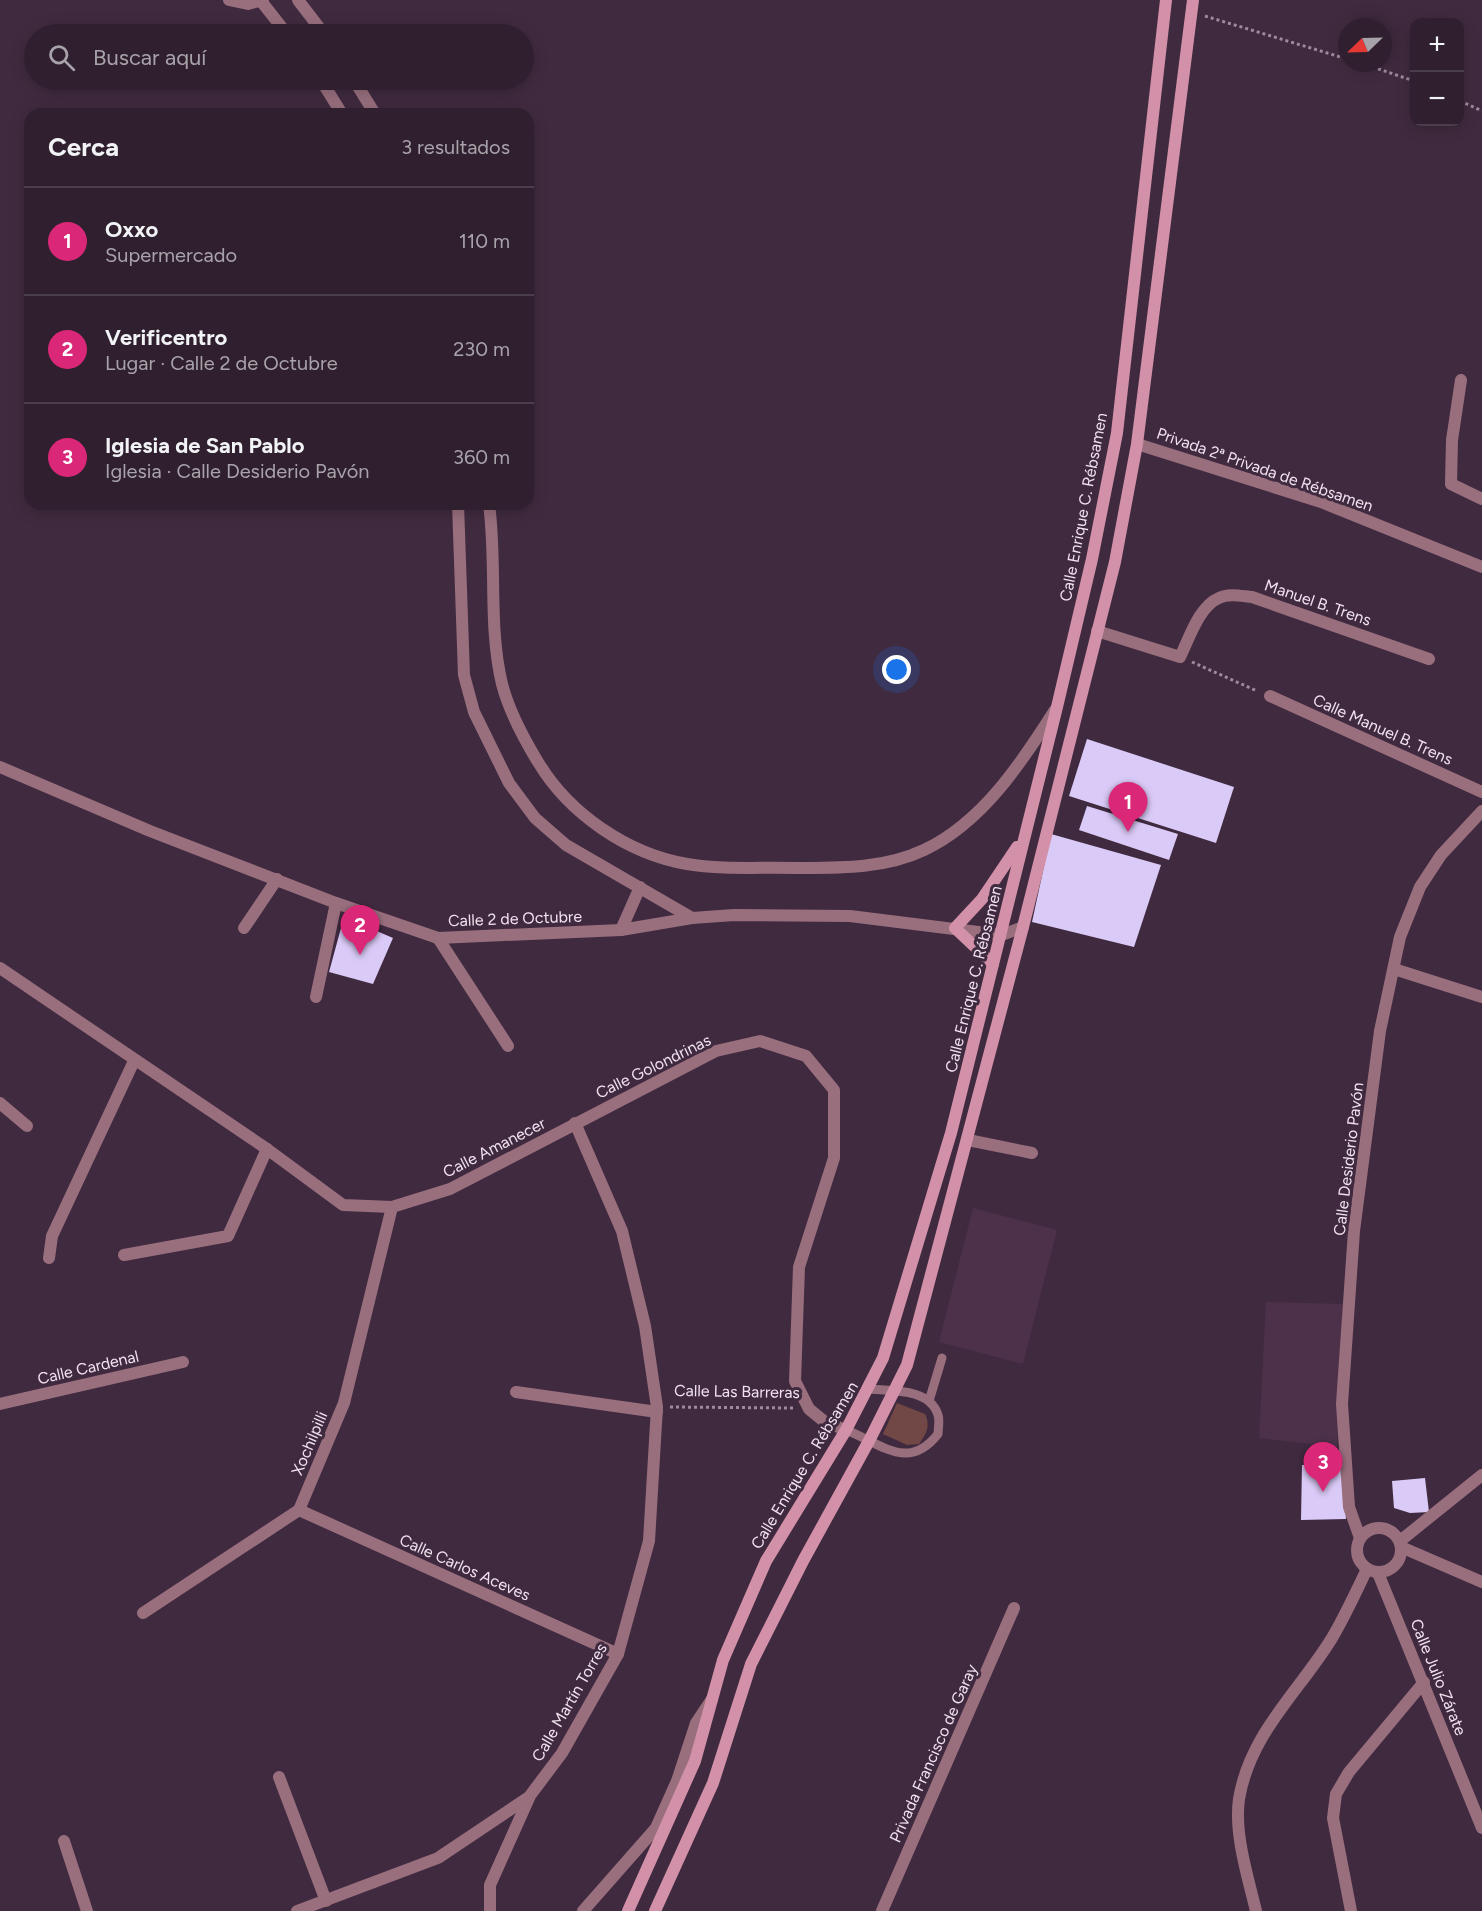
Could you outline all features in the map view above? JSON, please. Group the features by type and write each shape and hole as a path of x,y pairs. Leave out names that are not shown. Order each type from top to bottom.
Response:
{"main road":[{"name":"Calle Enrique C. Rébsamen","path":"628,1911 659,1829 695,1761 723,1660 766,1561 846,1430 883,1358 951,1133 1057,707 1092,558 1117,433 1167,0"},
{"path":"655,1911 713,1783 752,1664 803,1561 870,1440 907,1365 968,1140 1115,562 1137,444 1192,6"},
{"path":"993,964 955,928 982,899 1007,866 1026,830"}],"street":[{"path":"229,0 248,4 262,1 279,24"},
{"path":"298,0 316,24"},
{"path":"327,90 338,108"},
{"path":"360,90 371,108"},
{"path":"1461,380 1452,440 1451,484 1482,499"},
{"name":"Privada 2ª Privada de Rébsamen","path":"1137,444 1321,502 1482,567"},
{"path":"458,510 464,675 474,712 510,783 535,818 566,845 692,918"},
{"path":"489,510 498,657 503,686 516,721 538,763 558,790 588,818 620,840 656,856 687,864 717,867 848,868 886,863 924,850 954,832 982,806 1012,773 1057,707"},
{"name":"Manuel B. Trens","path":"1180,657 1209,605 1218,598 1230,595 1252,597 1429,659"},
{"path":"1097,631 1180,657"},
{"name":"Calle Manuel B. Trens","path":"1270,696 1482,792"},
{"name":"Calle 2 de Octubre","path":"0,767 150,831 336,903 438,938 621,930 692,918 734,915 850,916 1002,935 1023,927"},
{"name":"Calle Desiderio Pavón","path":"1360,1538 1349,1507 1342,1404 1354,1231 1380,1031 1400,936 1420,887 1441,855 1482,811"},
{"path":"244,928 277,879"},
{"path":"621,930 640,887"},
{"path":"316,997 336,903"},
{"path":"438,938 508,1046"},
{"name":"Calle Amanecer","path":"0,968 267,1149 343,1205 392,1208 450,1189 575,1123"},
{"path":"1394,969 1482,997"},
{"name":"Calle Golondrinas","path":"575,1123 716,1051 760,1041 806,1056 834,1090 834,1158 799,1267 795,1381 809,1409"},
{"path":"49,1258 52,1236 134,1061"},
{"path":"0,1103 27,1126"},
{"name":"Calle Martín Torres","path":"297,1911 438,1858 529,1797 562,1753 618,1654 649,1541 657,1409 645,1326 622,1231 575,1123"},
{"path":"968,1140 1032,1154"},
{"path":"123,1255 228,1236 267,1149"},
{"name":"Xochilpilli","path":"298,1510 344,1402 392,1208"},
{"name":"Calle Cardenal","path":"0,1404 183,1362"},
{"path":"516,1392 657,1409"},
{"name":"Calle Las Barreras","path":"809,1409 825,1422 846,1430"},
{"path":"1482,1475 1401,1544 1398,1564 1389,1571 1372,1571 1359,1561 1356,1549 1360,1538 1369,1530 1381,1527 1392,1532 1401,1544 1482,1582"},
{"path":"143,1612 298,1510"},
{"name":"Calle Carlos Aceves","path":"298,1510 618,1654"},
{"path":"1256,1911 1241,1839 1239,1801 1245,1772 1257,1742 1331,1639 1372,1571"},
{"name":"Calle Julio Zárate","path":"1372,1571 1424,1682 1482,1828"},
{"name":"Privada Francisco de Garay","path":"882,1911 1014,1608"},
{"path":"1351,1911 1333,1818 1336,1794 1349,1772 1424,1682"},
{"path":"279,1777 326,1901"},
{"path":"490,1911 490,1885 529,1797"},
{"path":"584,1911 659,1829"},
{"path":"64,1841 87,1911"}],"lane":[{"path":"929,1401 942,1358"},
{"path":"846,1430 890,1452 911,1454 927,1448 938,1434 938,1414 929,1401 916,1394 869,1389"}],"path":[{"path":"1192,6 1338,56"},
{"path":"1388,72 1410,80"},
{"path":"1464,103 1482,111"},
{"path":"1180,657 1270,696"},
{"name":"Calle Las Barreras","path":"657,1409 809,1409"}],"shaded area":[{"path":"973,1208 1057,1230 1023,1364 939,1342"},
{"path":"1266,1302 1343,1304 1337,1447 1259,1438"},
{"path":"897,1403 925,1414 928,1422 927,1430 919,1444 907,1445 883,1434"}],"building":[{"path":"1087,739 1234,787 1216,843 1069,796"},
{"path":"1087,806 1178,834 1169,860 1079,830"},
{"path":"1051,834 1161,865 1134,947 1032,922"},
{"path":"344,917 393,938 373,984 329,972"},
{"path":"1343,1463 1346,1519 1301,1520 1302,1465"},
{"path":"1425,1478 1429,1512 1410,1513 1394,1508 1392,1481"}],"place":[{"name":"Oxxo","path":"1128,832"},
{"name":"Verificentro","path":"360,955"},
{"name":"Iglesia de San Pablo","path":"1323,1492"}]}
